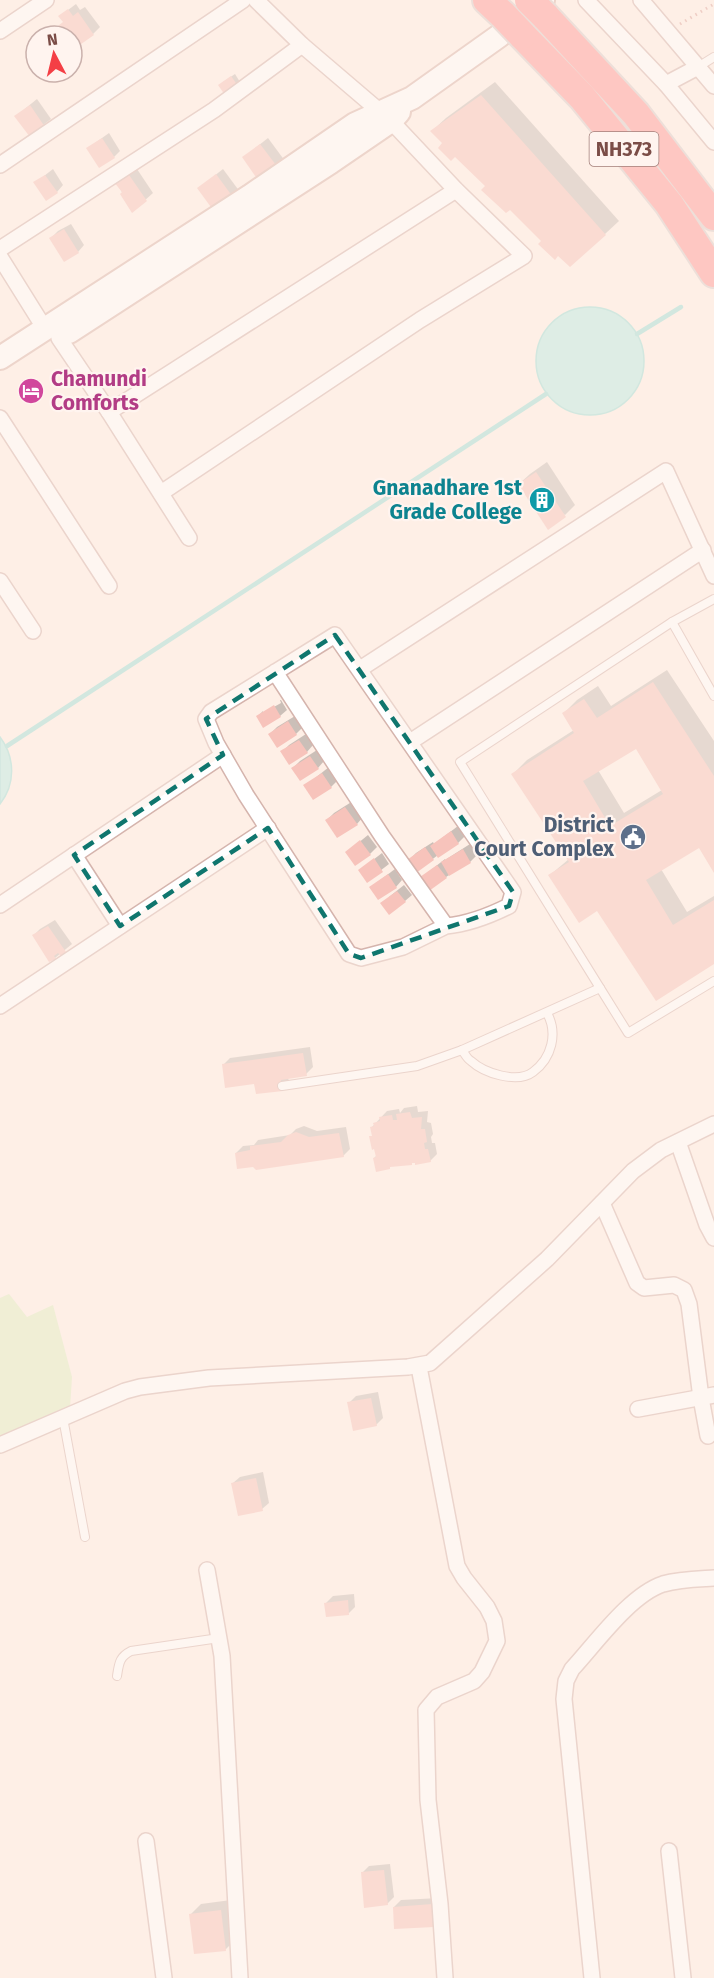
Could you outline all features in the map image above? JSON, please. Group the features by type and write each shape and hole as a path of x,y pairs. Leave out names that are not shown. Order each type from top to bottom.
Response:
{"highway":[{"name":"NH373","path":"539,5 636,114 714,216"},
{"name":"NH373","path":"504,17 582,97 662,195 714,273"}],"street":[{"path":"0,31 46,0"},
{"path":"0,165 243,0"},
{"path":"161,493 420,320 524,256 385,117 302,45 256,0"},
{"path":"586,0 666,84 714,142"},
{"path":"641,0 714,86"},
{"path":"0,376 52,334 250,196 355,124 385,117 539,5"},
{"path":"0,249 214,110 302,45"},
{"path":"666,84 698,67"},
{"path":"110,412 456,190"},
{"path":"0,257 52,334 110,412 189,538"},
{"path":"0,358 52,334"},
{"path":"0,418 109,586"},
{"path":"360,669 666,471 714,576"},
{"path":"410,742 703,550"},
{"path":"0,582 33,632"},
{"path":"335,635 513,892 509,906 461,925 446,926 403,947 362,958 350,954 223,755 206,719 211,712 275,672 335,635"},
{"path":"275,672 382,836 446,926"},
{"path":"0,905 223,755"},
{"path":"0,1006 268,828"},
{"path":"74,855 120,926"},
{"path":"0,1444 124,1391 140,1387 209,1378 419,1367 430,1363 547,1259 633,1171 661,1150 714,1124"},
{"path":"678,1142 707,1225 714,1238"},
{"path":"602,1203 637,1283 644,1288 674,1285 684,1290 689,1304 707,1396 708,1436"},
{"path":"419,1367 458,1566 464,1578 487,1607 494,1621 497,1641 482,1672 474,1681 438,1697 426,1710 428,1800 440,1904 445,1978"},
{"path":"638,1409 707,1396"},
{"path":"207,1570 222,1656 240,1978"},
{"path":"592,1978 564,1699 566,1681 572,1669 628,1607 643,1594 661,1585 677,1581 714,1578"},
{"path":"146,1841 164,1978"},
{"path":"669,1851 683,1978"}],"lane":[{"path":"698,67 714,57"},
{"path":"714,599 672,622 460,762 628,1033 714,981"},
{"path":"672,622 714,696"},
{"path":"282,1086 417,1066 462,1050 600,988"},
{"path":"462,1050 470,1061 487,1071 510,1078 532,1073 553,1043 552,1023 547,1013"},
{"path":"63,1418 85,1537"},
{"path":"117,1676 120,1660 130,1651 219,1638"}],"path":[{"path":"668,32 714,4"}],"highlighted area":[{"path":"335,635 513,892 509,906 361,958 349,954 268,828 120,926 74,855 223,755 206,719"}],"green space":[{"path":"9,1294 27,1317 53,1305 72,1377 70,1408 0,1437 0,1298"}],"water":[{"path":"590,307 611,311 628,323 640,340 644,361 640,382 628,399 611,411 590,415 569,411 552,399 540,382 536,361 540,340 552,323 569,311"},
{"path":"0,737 9,753 12,770 9,788 0,804"}],"building":[{"path":"68,9 73,16 78,12 94,35 84,42 84,24 60,24 63,22 58,16"},
{"path":"231,76 238,86 225,95 218,85"},
{"path":"481,95 606,235 570,267 558,256 555,260 538,244 541,241 510,210 506,213 481,190 485,186 455,157 451,161 438,148 442,143 430,131"},
{"path":"30,105 45,127 30,137 14,116"},
{"path":"102,138 115,158 99,168 86,148"},
{"path":"260,144 279,169 260,183 242,157"},
{"path":"127,172 147,201 132,213 120,194 122,192 114,182"},
{"path":"216,174 235,200 216,214 197,188"},
{"path":"45,175 58,193 46,201 33,182"},
{"path":"64,229 79,253 64,262 49,238"},
{"name":"Gnanadhare 1st Grade College","path":"536,472 566,517 548,530 518,484"},
{"name":"District Court Complex","path":"653,682 714,776 714,873 699,848 646,880 673,925 714,900 714,964 656,1001 597,911 579,923 548,875 569,862 511,774 574,733 562,713 584,699 597,718","holes":["636,749 663,794 610,826 583,781"]},
{"path":"274,705 281,717 263,728 256,716"},
{"path":"288,721 297,735 277,748 268,734"},
{"path":"299,740 308,753 289,765 280,751"},
{"path":"310,756 319,769 300,781 291,768"},
{"path":"322,773 332,788 313,800 303,785"},
{"path":"345,807 358,825 337,838 325,820"},
{"path":"451,831 459,844 438,858 430,846"},
{"path":"360,840 371,855 355,866 345,852"},
{"path":"425,847 434,860 416,873 407,860"},
{"path":"463,849 471,863 449,876 441,862"},
{"path":"374,858 383,872 367,883 358,870"},
{"path":"437,865 447,878 429,891 420,877"},
{"path":"388,874 397,888 378,900 369,887"},
{"path":"397,891 406,902 389,915 380,903"},
{"path":"48,926 66,952 61,956 58,953 54,956 56,959 49,962 32,935"},
{"path":"303,1053 307,1076 281,1080 283,1091 256,1094 254,1084 225,1088 222,1064"},
{"path":"410,1112 412,1118 422,1117 421,1129 425,1129 427,1142 424,1143 425,1149 428,1149 431,1162 390,1167 390,1169 376,1172 373,1158 376,1157 369,1136 372,1136 370,1127 374,1126 373,1123 380,1121 379,1117 392,1115 393,1120 397,1120 396,1114"},
{"path":"296,1132 309,1137 339,1133 344,1157 256,1170 253,1167 237,1169 235,1153 250,1150 250,1146 281,1142 288,1135"},
{"path":"371,1398 377,1426 353,1431 347,1402"},
{"path":"256,1478 263,1511 238,1516 231,1483"},
{"path":"348,1600 349,1615 326,1617 324,1603"},
{"path":"384,1870 388,1905 364,1908 361,1872"},
{"path":"433,1904 434,1927 394,1929 393,1907"},
{"path":"221,1910 226,1951 194,1954 189,1914"}],"waterway":[{"path":"637,334 681,307"},
{"path":"7,746 546,394"}],"place":[{"name":"Chamundi Comforts","path":"31,391"},
{"name":"Gnanadhare 1st Grade College","path":"542,500"},
{"name":"District Court Complex","path":"633,837"}]}
